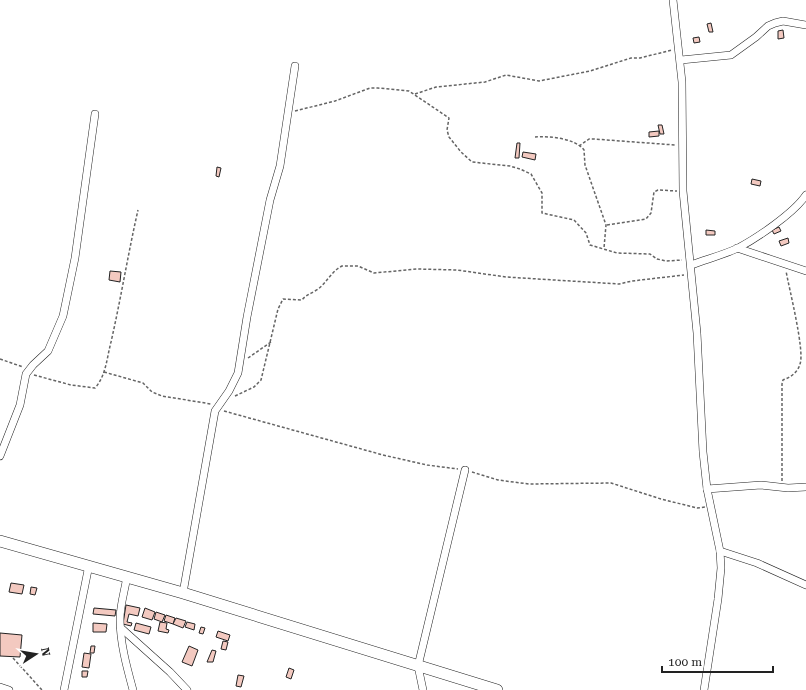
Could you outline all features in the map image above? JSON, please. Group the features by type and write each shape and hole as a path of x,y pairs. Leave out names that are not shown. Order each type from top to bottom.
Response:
{"highway":[{"path":"0,541 127,576 496,690"}],"street":[{"path":"673,0 681,60 683,191 691,262 701,387 703,452 707,489 720,551 721,568 718,599 704,690"},
{"path":"681,60 731,55 775,22 783,21 806,25"},
{"path":"183,593 213,421 220,404 235,382 240,364 247,317 270,200 280,166 294,66"},
{"path":"0,456 20,405 28,371 48,351 63,316 75,258 95,114"},
{"path":"691,262 737,248 785,216 801,203 806,195"},
{"path":"737,248 806,271"},
{"path":"423,690 418,666 466,470"},
{"path":"707,489 761,485 782,488 806,487"},
{"path":"720,551 757,563 806,585"},
{"path":"64,690 89,565"},
{"path":"127,576 120,617 127,670 133,690"},
{"path":"121,628 170,672 187,690"},
{"path":"0,686 9,690"}],"path":[{"path":"415,94 436,87 485,82 506,75 538,81 590,71 631,58 679,49"},
{"path":"288,113 335,101 370,88 403,90 415,94 449,118 447,130 449,136 468,158 478,164 510,166 527,172 536,182 542,193 542,213 574,220 586,233 590,245 617,253 650,254 666,261 691,262"},
{"path":"535,137 551,136 579,146 584,150 585,165 606,225 604,248"},
{"path":"579,146 589,139 683,145"},
{"path":"606,225 641,220 649,217 654,192 656,190 683,191"},
{"path":"0,359 28,371 71,385 92,388 98,385 104,372 138,210"},
{"path":"782,488 782,384 783,380 793,376 800,365 801,360 798,330 784,263"},
{"path":"104,372 143,383 154,393 162,396 220,404 254,387 262,380 278,309 283,299 302,300 306,295 321,286 336,270 345,265 358,266 374,273 417,269 457,270 506,277 619,284 632,281 692,274"},
{"path":"240,364 271,342"},
{"path":"13,658 42,690"}],"building":[{"path":"711,23 713,32 709,32 707,24"},
{"path":"783,30 784,38 778,39 778,31"},
{"path":"699,37 700,42 694,43 693,38"},
{"path":"658,125 662,125 664,134 660,134"},
{"path":"659,131 659,136 649,137 649,132"},
{"path":"517,143 520,143 519,158 515,158"},
{"path":"523,152 536,154 535,160 522,157"},
{"path":"217,167 221,168 219,177 216,176"},
{"path":"752,179 761,181 760,186 751,184"},
{"path":"779,227 781,231 774,234 772,230"},
{"path":"706,230 715,231 715,235 706,235"},
{"path":"788,238 789,243 781,246 779,241"},
{"path":"110,271 121,272 120,282 109,280"},
{"path":"11,583 24,585 22,594 9,592"},
{"path":"31,587 37,588 35,595 30,594"},
{"path":"126,605 140,608 138,616 129,614 127,622 132,623 131,626 123,624"},
{"path":"94,608 116,610 115,616 93,614"},
{"path":"145,608 155,612 152,620 142,617"},
{"path":"156,612 165,615 162,622 154,619"},
{"path":"166,615 175,618 173,624 164,621"},
{"path":"176,618 186,621 183,628 173,624"},
{"path":"160,622 167,623 166,629 169,630 168,633 158,631"},
{"path":"187,622 195,624 194,630 185,627"},
{"path":"93,623 107,624 106,632 93,632"},
{"path":"136,623 151,627 149,634 134,630"},
{"path":"201,627 205,628 203,634 199,633"},
{"path":"218,631 230,635 228,641 216,637"},
{"path":"0,633 22,635 20,657 0,656"},
{"path":"223,641 228,642 226,650 221,649"},
{"path":"91,646 95,646 94,653 90,653"},
{"path":"189,646 198,650 192,666 182,662"},
{"path":"212,650 216,651 213,662 207,662"},
{"path":"84,653 91,654 89,668 82,667"},
{"path":"289,668 294,670 291,679 286,677"},
{"path":"82,671 88,671 87,677 82,677"},
{"path":"238,675 244,676 241,687 236,686"}]}
